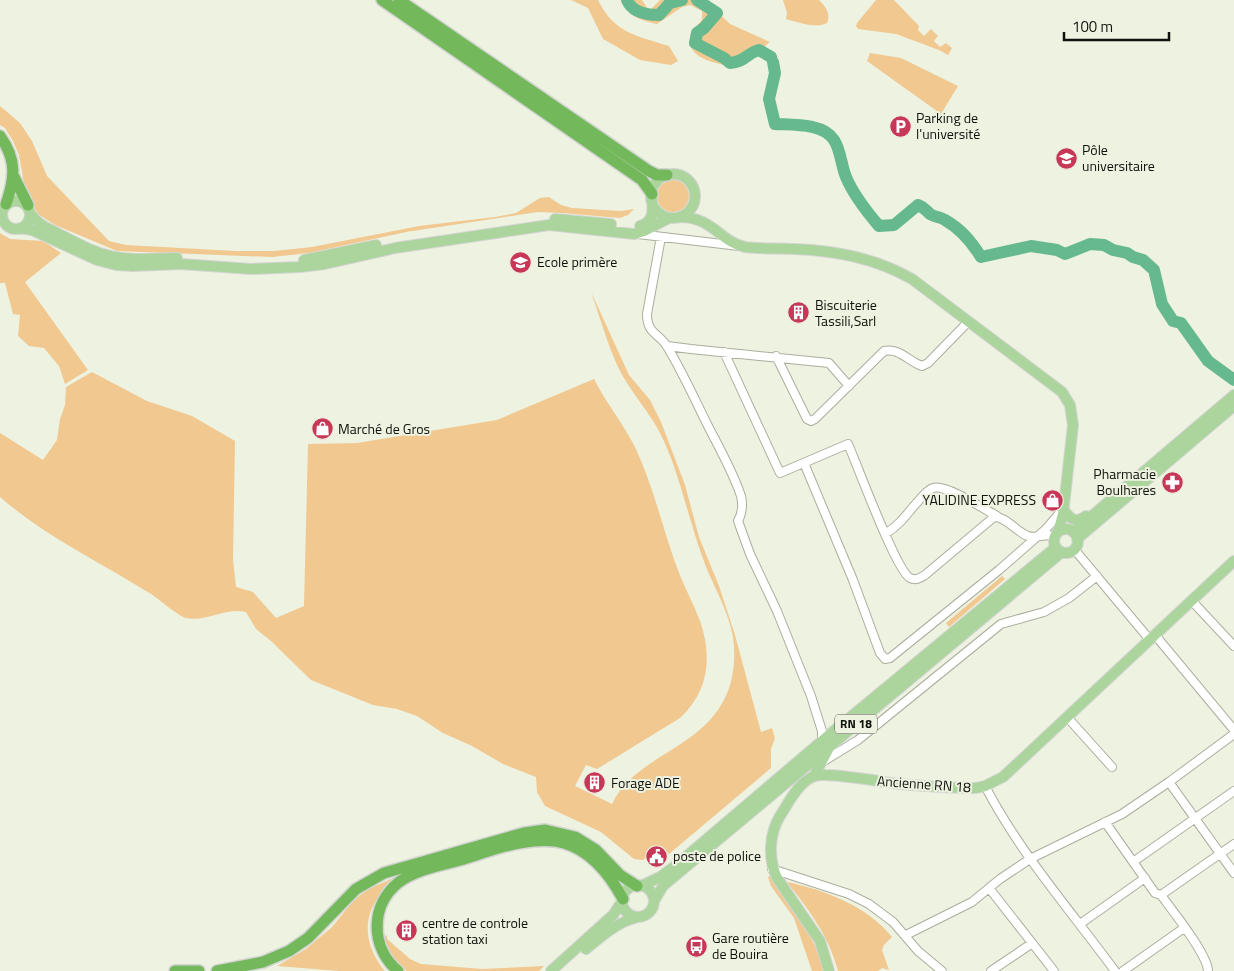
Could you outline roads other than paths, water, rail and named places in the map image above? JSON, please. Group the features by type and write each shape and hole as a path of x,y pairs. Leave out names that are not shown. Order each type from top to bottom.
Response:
{"highway":[{"path":"382,0 642,180 652,196"},
{"path":"399,0 649,171 657,175 667,175"},
{"path":"0,136 10,156 14,177 29,210"},
{"path":"3,207 14,177"},
{"path":"217,971 263,962 289,952 308,938 356,889 384,873 524,833 545,830 575,837 596,850 620,875 639,886"},
{"path":"398,971 386,958 379,946 377,935 378,918 381,906 388,893 399,882 419,872 520,843 542,840 557,841 578,849 594,860 613,881 623,899"},
{"path":"176,971 199,971"}],"main road":[{"path":"709,224 699,208 694,188 683,176 672,174 658,181 652,196 652,218 649,222 635,227 571,219 543,219 472,231 404,239 310,259 250,263 192,258 118,258 80,245 39,224 24,202 15,200 3,207 2,213 2,221 11,228 32,230 97,260 116,265 133,266 181,264 251,269 300,267 325,264 395,248 549,225 634,234 644,232 669,218 680,217 699,219 744,247 829,251 863,258 894,269 912,279 1062,392 1070,405 1073,425 1063,512 1054,541 1059,549 1069,552 1074,538 1114,498 1234,395"},
{"path":"680,217 691,209 694,202 694,188"},
{"path":"652,196 653,204 659,213 669,218"},
{"path":"20,228 28,223 29,210"},
{"path":"1074,538 1234,406"},
{"path":"1063,512 1071,519 1079,520 1100,504 1114,498"},
{"path":"1063,512 1074,538"},
{"path":"1057,534 1065,529 1074,538"},
{"name":"RN 18","path":"654,901 656,894 664,886 826,743 836,730 1059,549"},
{"name":"RN 18","path":"639,886 660,877 675,866 1059,549"},
{"name":"Ancienne RN 18","path":"814,776 823,775 900,784 976,788 985,786 1003,777 1233,563"},
{"path":"826,743 824,761 814,776 797,790 778,820 772,840 771,855 772,869 776,878 820,941 829,971"},
{"path":"551,971 613,915 628,890 639,886 650,891 654,901 648,914 627,920 616,926 560,971"},
{"path":"623,899 624,907 628,913 638,917"}],"street":[{"path":"634,234 744,247"},
{"path":"661,236 647,324 650,330 667,346 725,458 742,498 742,515 738,522 811,696 826,743"},
{"path":"776,356 807,419 810,420 815,419 884,352 891,350 899,352 915,364 922,366 928,363 968,322"},
{"path":"667,346 829,362 849,386"},
{"path":"724,352 780,473 848,444 885,534 903,572 910,578 918,579 950,555 988,521 997,516"},
{"path":"804,462 883,658 890,658 1039,536 1063,512"},
{"path":"885,534 901,522 932,488 949,490 997,516 1028,536 1057,534"},
{"path":"1074,538 1097,576 1234,730"},
{"path":"824,761 858,740 1001,624 1044,612 1069,598 1097,576"},
{"path":"1192,601 1234,646"},
{"path":"1067,717 1112,767"},
{"path":"820,726 827,730 836,730"},
{"path":"906,935 972,902 1030,859 1122,814 1234,734"},
{"path":"1169,782 1234,873"},
{"path":"985,786 1000,814 1030,859 1115,971"},
{"path":"1133,862 1234,791"},
{"path":"1105,822 1155,893 1161,895 1184,928 1203,957 1208,966 1208,971"},
{"path":"1161,895 1234,844"},
{"path":"772,869 855,897 882,913 906,935 918,951 942,971"},
{"path":"1080,924 1145,878"},
{"path":"989,888 1054,971"},
{"path":"1123,971 1184,928"},
{"path":"991,971 1031,944"}],"waterway":[{"path":"627,0 632,7 640,12 659,15 670,3 682,0"},
{"path":"697,0 717,13 697,33 695,43 730,63 739,61 759,50 771,57"},
{"path":"773,62 775,73 769,99 775,124 807,126 823,130 829,134 840,153 844,172 852,190 879,226 894,225 918,205 961,231 981,257 1031,246 1057,250 1065,254 1090,244 1104,245 1113,250 1127,253 1143,260 1154,270 1162,304 1173,321 1181,323 1208,361 1234,380"}],"place":[{"name":"Parking de l'université","path":"900,126"},
{"name":"Pôle universitaire","path":"1066,158"},
{"name":"Ecole primère","path":"521,262"},
{"name":"Biscuiterie Tassili,Sarl","path":"799,313"},
{"name":"Marché de Gros","path":"322,429"},
{"name":"Pharmacie Boulhares","path":"1172,482"},
{"name":"YALIDINE EXPRESS","path":"1052,500"},
{"name":"Forage ADE","path":"595,783"},
{"name":"poste de police","path":"657,856"},
{"name":"centre de controle station taxi","path":"406,931"},
{"name":"Gare routière de Bouira","path":"696,946"}]}
